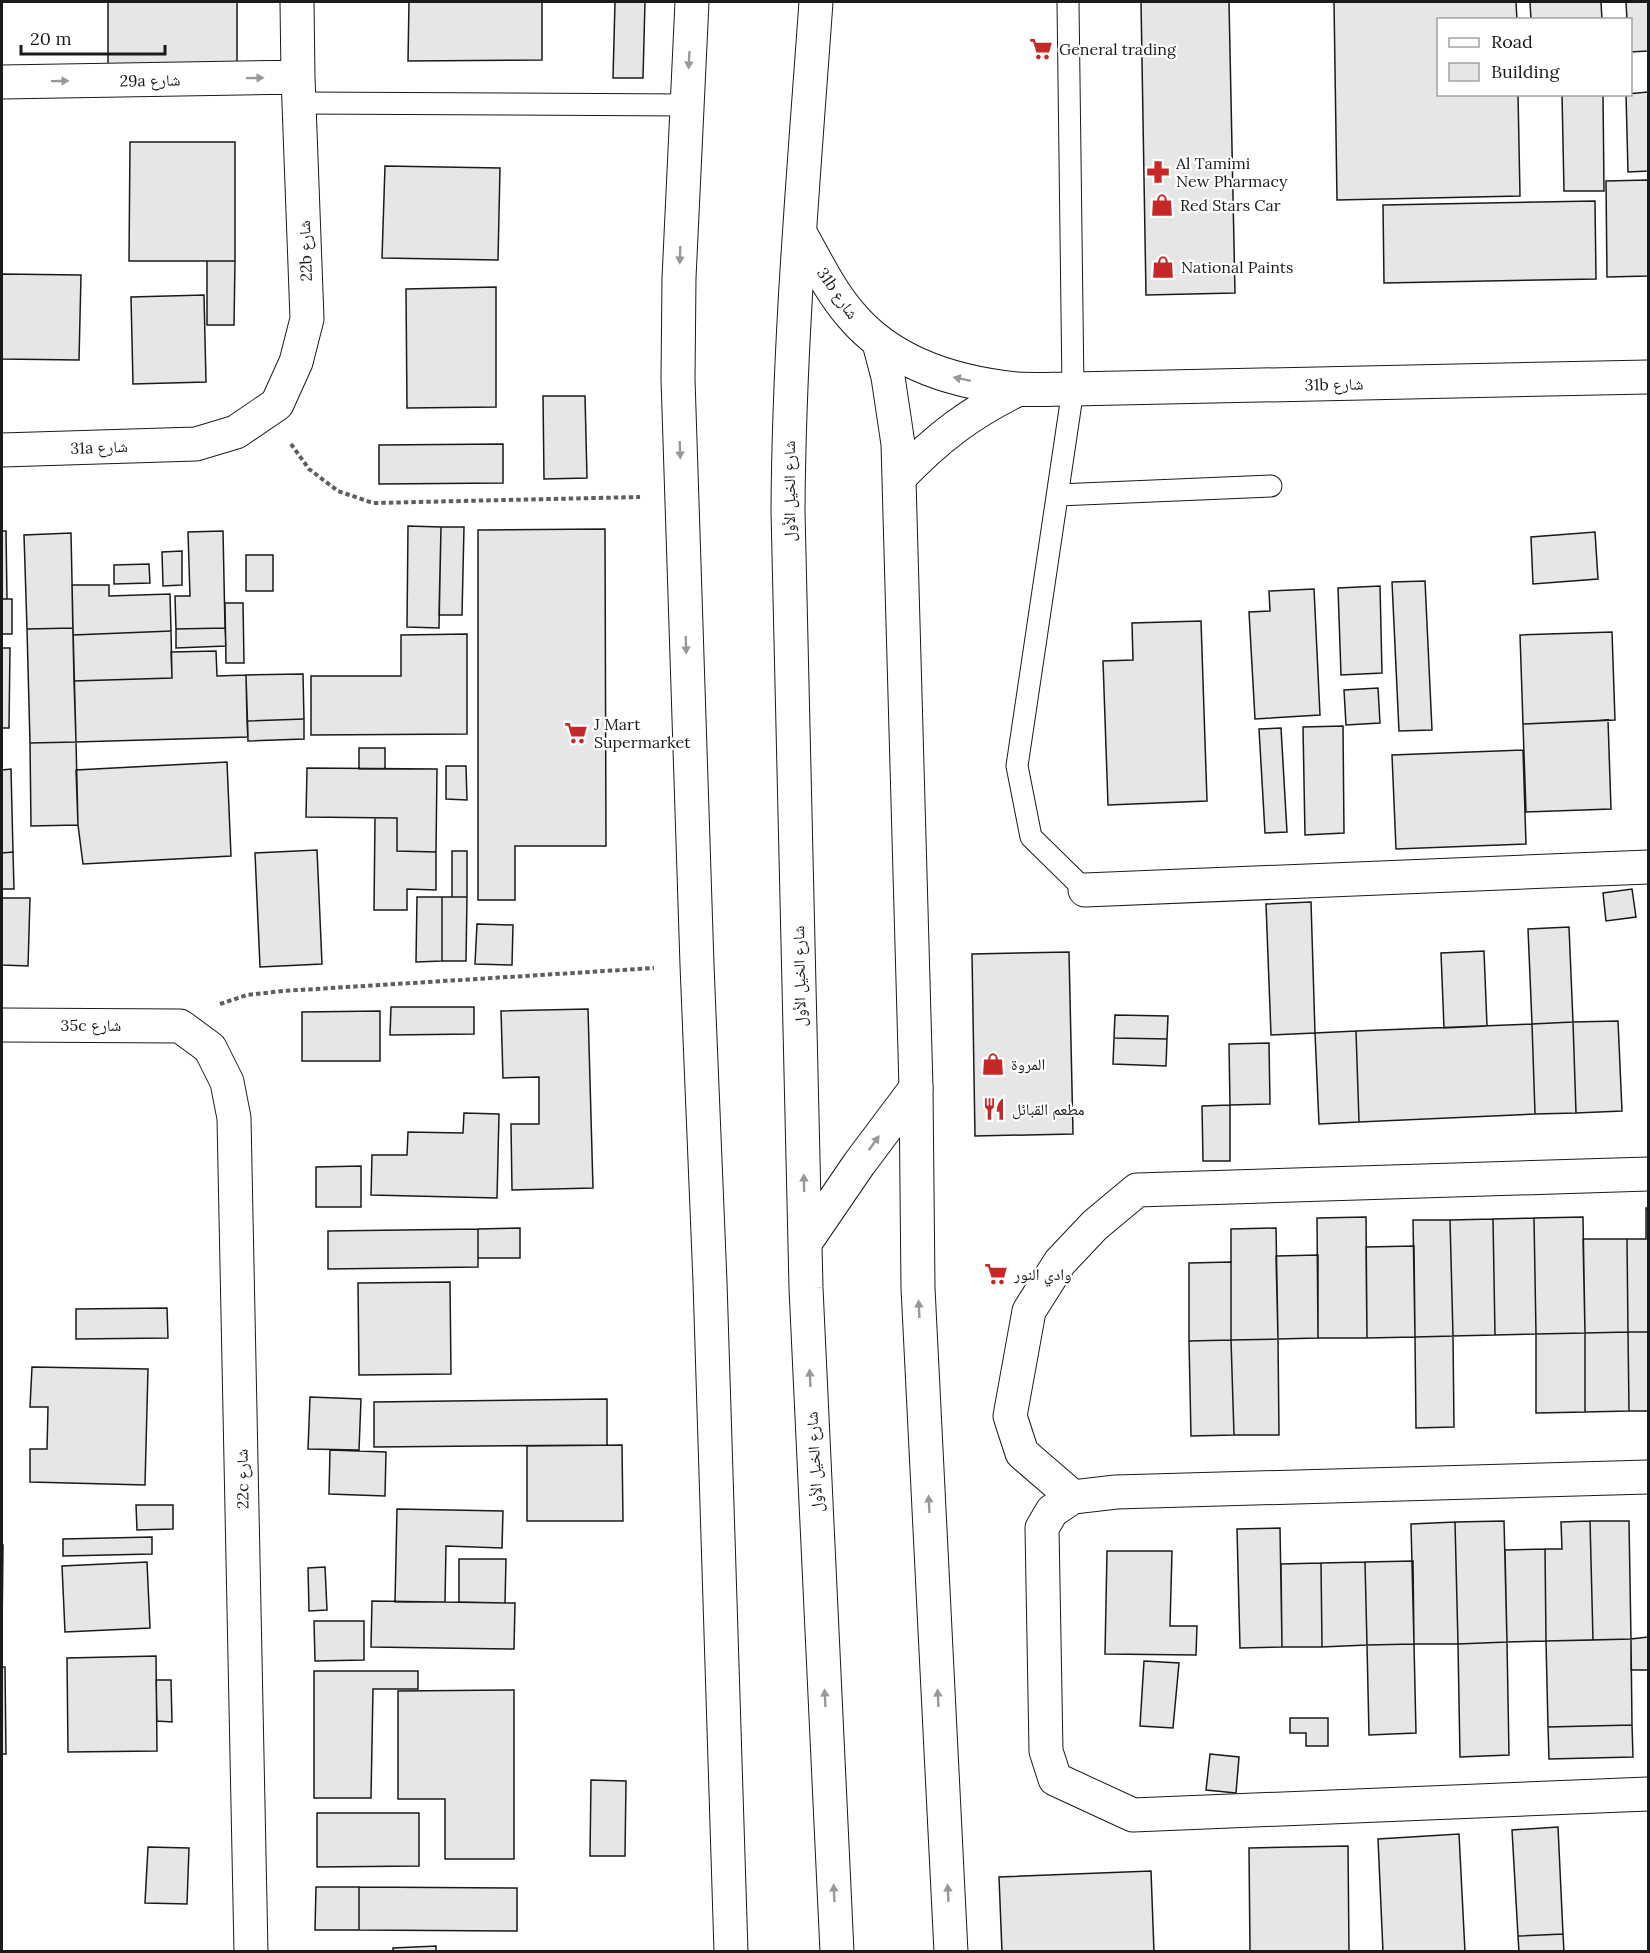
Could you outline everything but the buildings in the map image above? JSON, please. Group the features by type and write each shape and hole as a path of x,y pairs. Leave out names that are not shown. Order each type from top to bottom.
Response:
{"street":[{"name":"22b شارع","path":"277,404 296,362 307,319 297,2"},
{"path":"692,2 679,278 678,380 731,1952"},
{"name":"شارع الخيل الأول","path":"816,2 792,360 788,511 805,1243 837,1952"},
{"name":"29a شارع","path":"2,82 299,90"},
{"name":"31b شارع","path":"800,233 828,283 851,316 879,343 916,364 957,379 1019,389 1073,389 1648,377"},
{"path":"879,343 898,444 916,1088 918,1288 951,1952"},
{"name":"31b شارع","path":"899,478 951,429 992,402 1019,389"},
{"name":"31a شارع","path":"2,450 196,444 236,432 277,404"},
{"path":"1084,890 1648,867"},
{"name":"35c شارع","path":"2,1025 180,1026"},
{"name":"22c شارع","path":"180,1026 210,1048 227,1082 234,1118 251,1952"},
{"path":"805,1243 859,1164 916,1088"},
{"path":"1073,1497 1022,1453 1010,1416 1029,1311 1060,1262 1095,1225 1137,1190 1648,1174"},
{"path":"1648,1477 1128,1491 1073,1497 1052,1511 1042,1528 1046,1751 1055,1779 1133,1815 1648,1794"}],"lane":[{"path":"1068,2 1073,389 1017,766 1030,837 1084,890"},
{"path":"299,90 687,105"},
{"path":"1058,495 1271,486"}],"path":[{"path":"277,404 288,439 309,469 339,491 373,503 681,496"},
{"path":"180,1026 212,1007 247,995 697,965"}],"place":[{"name":"General trading","path":"1041,49"},
{"name":"Al Tamimi New Pharmacy","path":"1158,172"},
{"name":"Red Stars Car","path":"1162,205"},
{"name":"National Paints","path":"1163,267"},
{"name":"J Mart Supermarket","path":"576,733"},
{"name":"المروة","path":"993,1064"},
{"name":"مطعم القبائل","path":"994,1109"},
{"name":"وادي النور","path":"996,1274"}]}
